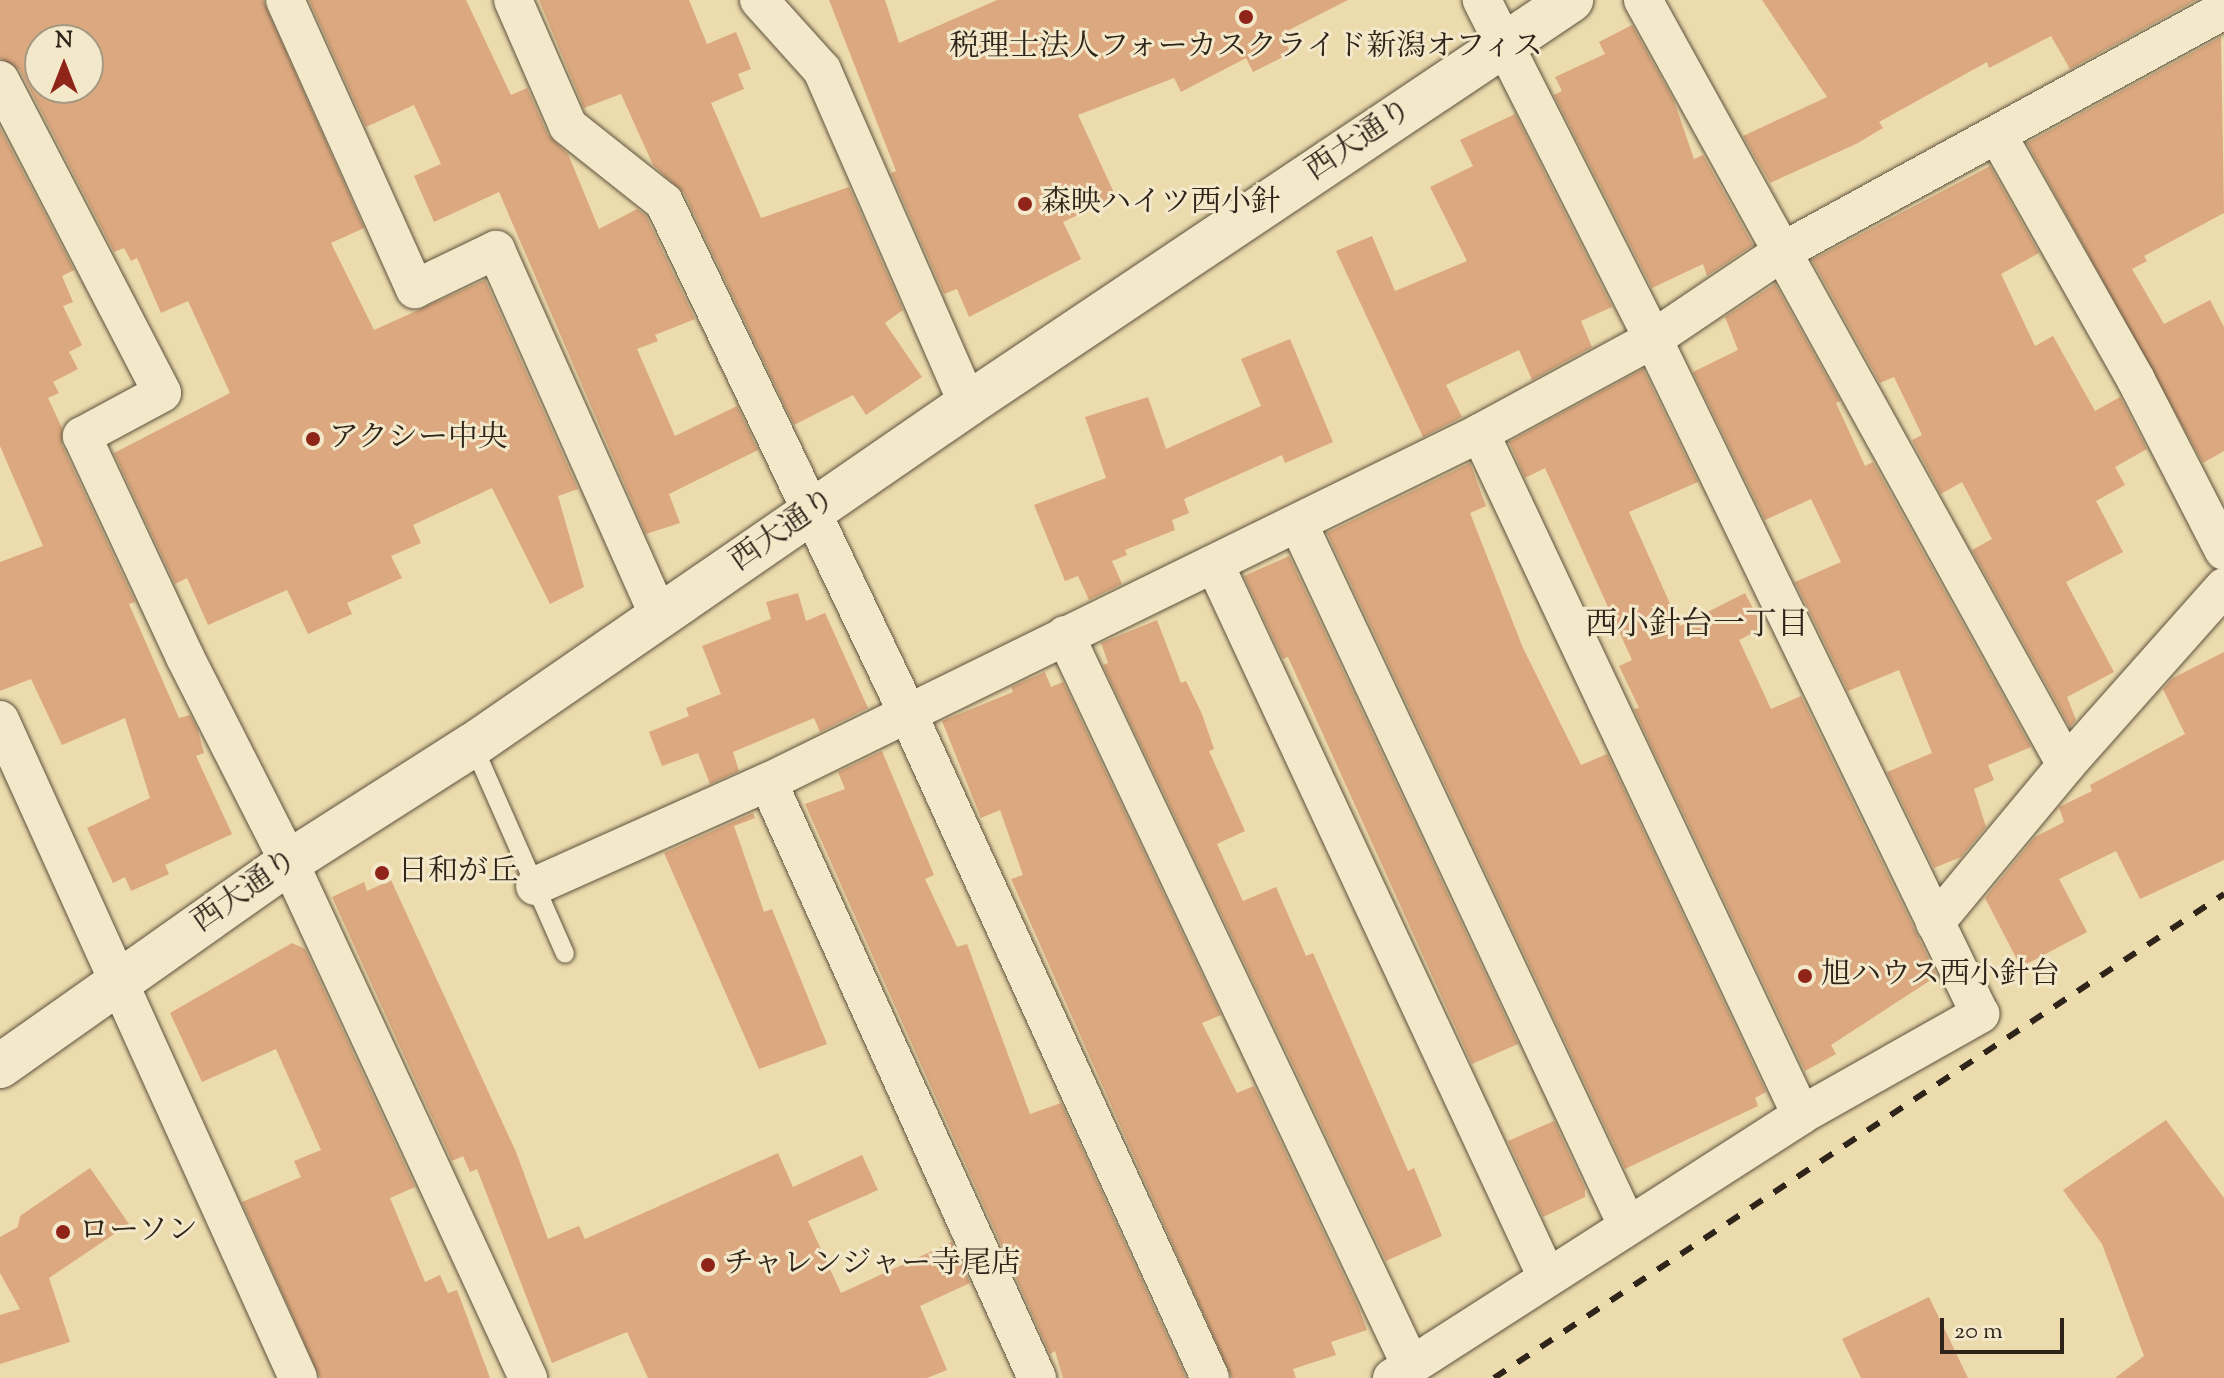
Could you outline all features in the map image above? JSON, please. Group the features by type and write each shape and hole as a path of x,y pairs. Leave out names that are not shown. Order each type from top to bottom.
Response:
{"street":[{"path":"285,0 415,289 496,250 660,619"},
{"path":"513,0 568,126 664,202 809,512 908,714 1210,1378"},
{"path":"759,0 822,70 968,404"},
{"path":"1065,635 1402,1372 1546,1275 1801,1115 1980,1014 1653,339 1482,0"},
{"name":"西大通り","path":"0,1066 289,862 473,745 968,404 1571,0"},
{"path":"1643,0 1785,250 2066,765"},
{"path":"535,886 768,782 1480,433 1653,339 1785,250 2224,10"},
{"path":"0,80 162,393 82,436 185,657 289,862 528,1378"},
{"path":"1998,136 2136,380 2224,551"},
{"path":"1480,433 1801,1115"},
{"path":"1298,523 1627,1225"},
{"path":"1215,565 1546,1275"},
{"path":"1935,923 2066,765 2224,587"},
{"path":"0,720 122,979 298,1378"},
{"path":"768,782 1037,1378"}],"lane":[{"path":"473,745 565,954"}],"building":[{"path":"0,0 263,0 364,228 331,243 374,330 485,280 578,489 558,496 584,587 550,604 492,488 413,525 421,543 391,556 402,578 347,603 352,614 308,634 287,590 208,625 187,578 175,584 114,453 230,393 188,301 161,313 137,258 131,261 124,248 114,252 38,104 104,104 104,24 24,24 24,78 20,70 0,58"},
{"path":"309,0 466,0 511,95 527,88 548,135 568,154 599,229 637,209 646,216 695,319 655,335 658,341 637,349 675,436 737,406 758,450 669,494 680,523 646,534 499,192 434,222 414,176 441,164 414,105 366,127"},
{"path":"539,0 689,0 707,44 736,32 751,69 738,74 744,89 711,103 761,218 849,187 903,310 885,323 922,377 866,415 853,395 794,425 684,193 653,165 621,94 584,108"},
{"path":"829,0 885,0 899,43 997,0 1348,0 1281,34 1291,53 1253,72 1246,58 1181,92 1174,78 1078,115 1116,197 1063,222 1081,259 969,317 957,289 944,294 891,173 896,171"},
{"path":"1762,0 2196,0 2070,69 2051,36 1989,68 1987,62 1879,122 1883,128 1856,144 1770,183 1743,136 1827,97"},
{"path":"1632,25 1674,101 1694,159 1703,155 1753,245 1707,276 1703,264 1652,288 1554,95 1562,91 1555,77 1605,54 1599,42"},
{"path":"2221,37 2224,213 2144,256 2147,261 2132,269 2164,324 2210,300 2224,327 2224,451 2203,463 2027,143"},
{"path":"1515,114 1612,307 1581,321 1592,347 1532,380 1519,350 1446,385 1462,417 1423,437 1336,251 1372,236 1395,291 1467,261 1430,187 1473,166 1460,140"},
{"path":"0,128 74,270 62,276 73,302 63,306 82,345 69,352 78,369 53,382 59,393 48,398 62,428 62,445 135,602 129,604 179,718 190,715 197,728 204,753 196,756 232,834 165,865 169,874 131,891 125,877 113,883 87,828 150,798 125,718 62,745 31,679 0,691 0,562 43,546 0,446"},
{"path":"1990,166 2039,253 2001,274 2035,346 2053,336 2095,411 2120,397 2147,449 2115,467 2125,485 2096,501 2123,552 2066,582 2114,672 2067,697 2076,720 2070,727 1972,550 1992,539 1962,482 1941,494 1912,440 1922,435 1894,377 1880,383 1812,260"},
{"path":"1775,284 1840,401 1836,403 1865,466 1873,462 2031,747 1988,765 1994,780 1974,789 1986,827 1961,857 1934,868 1887,772 1932,753 1899,670 1848,691 1795,582 1841,562 1811,499 1765,520 1693,372 1738,350 1725,317"},
{"path":"1290,339 1333,442 1285,463 1282,455 1184,499 1189,513 1172,520 1175,530 1125,550 1127,555 1112,561 1122,584 1089,600 1078,576 1065,581 1034,505 1106,478 1085,417 1148,397 1166,449 1261,406 1241,359"},
{"path":"1643,369 1698,482 1629,512 1680,626 1745,593 1763,628 1739,640 1771,709 1801,696 1937,976 1831,1045 1836,1054 1805,1071 1634,709 1639,708 1619,666 1632,660 1545,468 1525,478 1509,442"},
{"path":"1470,463 1486,506 1470,513 1523,648 1581,765 1607,754 1766,1092 1755,1098 1758,1106 1625,1169 1327,533"},
{"path":"1289,556 1518,1044 1472,1064 1288,657 1283,659 1244,576"},
{"path":"798,593 806,621 825,613 868,708 820,732 814,718 733,752 739,771 710,784 698,753 662,766 649,732 689,716 686,708 721,694 702,646 771,619 766,602"},
{"path":"1157,620 1181,683 1186,681 1202,714 1214,749 1209,751 1245,831 1217,844 1243,901 1276,887 1306,956 1313,953 1408,1171 1414,1168 1442,1236 1386,1261 1103,665 1108,663 1101,643"},
{"path":"2224,652 2224,860 2140,899 2116,851 2059,879 2087,932 2021,967 1985,898 2035,837 2064,822 2059,807 2092,791 2090,785 2185,734 2163,689 2173,678"},
{"path":"1045,672 1051,687 1063,682 1221,1015 1202,1023 1237,1093 1254,1086 1367,1330 1331,1342 1336,1355 1293,1369 1296,1378 1232,1378 1011,879 1023,875 1000,810 981,818 942,721 1013,692 1011,687"},
{"path":"882,751 934,875 925,879 957,947 967,944 1030,1114 1061,1103 1186,1378 1063,1378 1055,1351 1050,1354 805,804 845,789 838,772"},
{"path":"753,813 755,818 734,826 764,912 772,909 827,1044 759,1069 664,853"},
{"path":"391,880 516,1152 548,1239 579,1226 585,1239 778,1153 793,1187 862,1155 878,1190 808,1221 841,1293 952,1242 970,1283 920,1306 947,1370 927,1378 648,1378 627,1332 552,1363 477,1169 470,1172 463,1156 452,1161 332,897 364,882 367,891"},
{"path":"292,943 305,949 415,1187 390,1198 425,1282 440,1275 448,1293 457,1290 490,1378 320,1378 242,1202 301,1177 294,1161 321,1150 276,1049 202,1082 170,1013"},
{"path":"2166,1120 2224,1198 2224,1378 2115,1378 2144,1356 2102,1244 2063,1190"},
{"path":"1554,1121 1585,1188 1585,1197 1543,1217 1508,1141"},
{"name":"ローソン","path":"90,1168 129,1224 49,1278 70,1342 0,1364 0,1315 20,1309 0,1273 0,1237 18,1227 20,1216"},
{"path":"1929,1297 1968,1378 1861,1378 1842,1339"}],"railway":[{"path":"1494,1378 2224,894"}],"place":[{"name":"税理士法人フォーカスクライド新潟オフィス","path":"1246,17"},
{"name":"森映ハイツ西小針","path":"1025,204"},
{"name":"アクシー中央","path":"313,439"},
{"name":"日和が丘","path":"382,873"},
{"name":"旭ハウス西小針台","path":"1805,976"},
{"name":"ローソン","path":"63,1232"},
{"name":"チャレンジャー寺尾店","path":"708,1265"}],"district":[{"name":"西小針台一丁目","path":"1697,626"}]}
